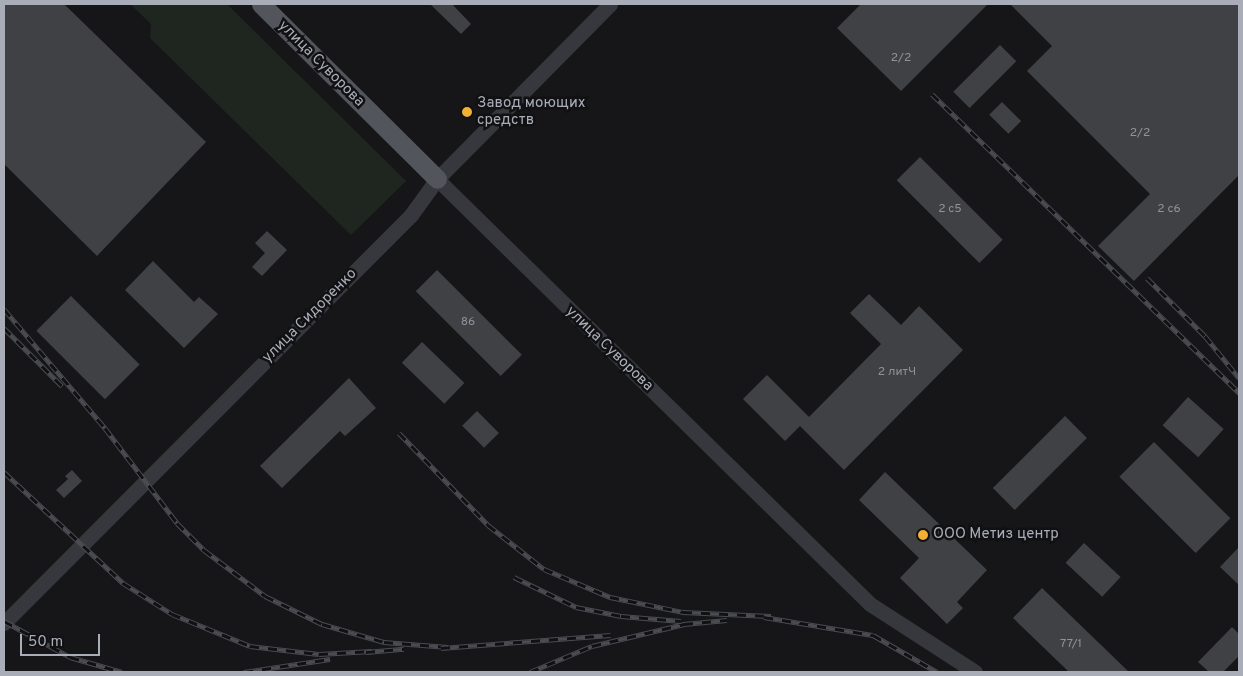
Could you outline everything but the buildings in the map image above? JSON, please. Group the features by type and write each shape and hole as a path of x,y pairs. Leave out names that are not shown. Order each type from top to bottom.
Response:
{"main road":[{"name":"улица Суворова","path":"261,4 437,179"}],"street":[{"name":"улица Сидоренко","path":"4,624 411,215 437,179 610,4"},
{"name":"улица Суворова","path":"437,179 870,604 975,672"}],"shaded area":[{"path":"130,4 227,4 406,181 351,235 150,38 151,24"}],"railway":[{"path":"932,94 1239,393"},
{"path":"1147,278 1205,336 1239,378"},
{"path":"4,309 105,428 177,523 204,550 265,596 322,624 384,642 448,647"},
{"path":"4,328 62,386"},
{"path":"399,433 488,525 544,569 610,597 683,612 771,616"},
{"path":"4,472 123,583 172,614 250,646 319,654 372,651"},
{"path":"514,577 576,607 621,616 681,621"},
{"path":"764,617 873,635 937,672"},
{"path":"530,672 592,646 684,624 727,620"},
{"path":"4,621 70,657 122,672"},
{"path":"441,648 611,635"},
{"path":"366,652 404,649"},
{"path":"244,672 330,659"}],"place":[{"name":"Завод моющих средств","path":"467,112"},
{"name":"ООО Метиз центр","path":"923,535"}]}
